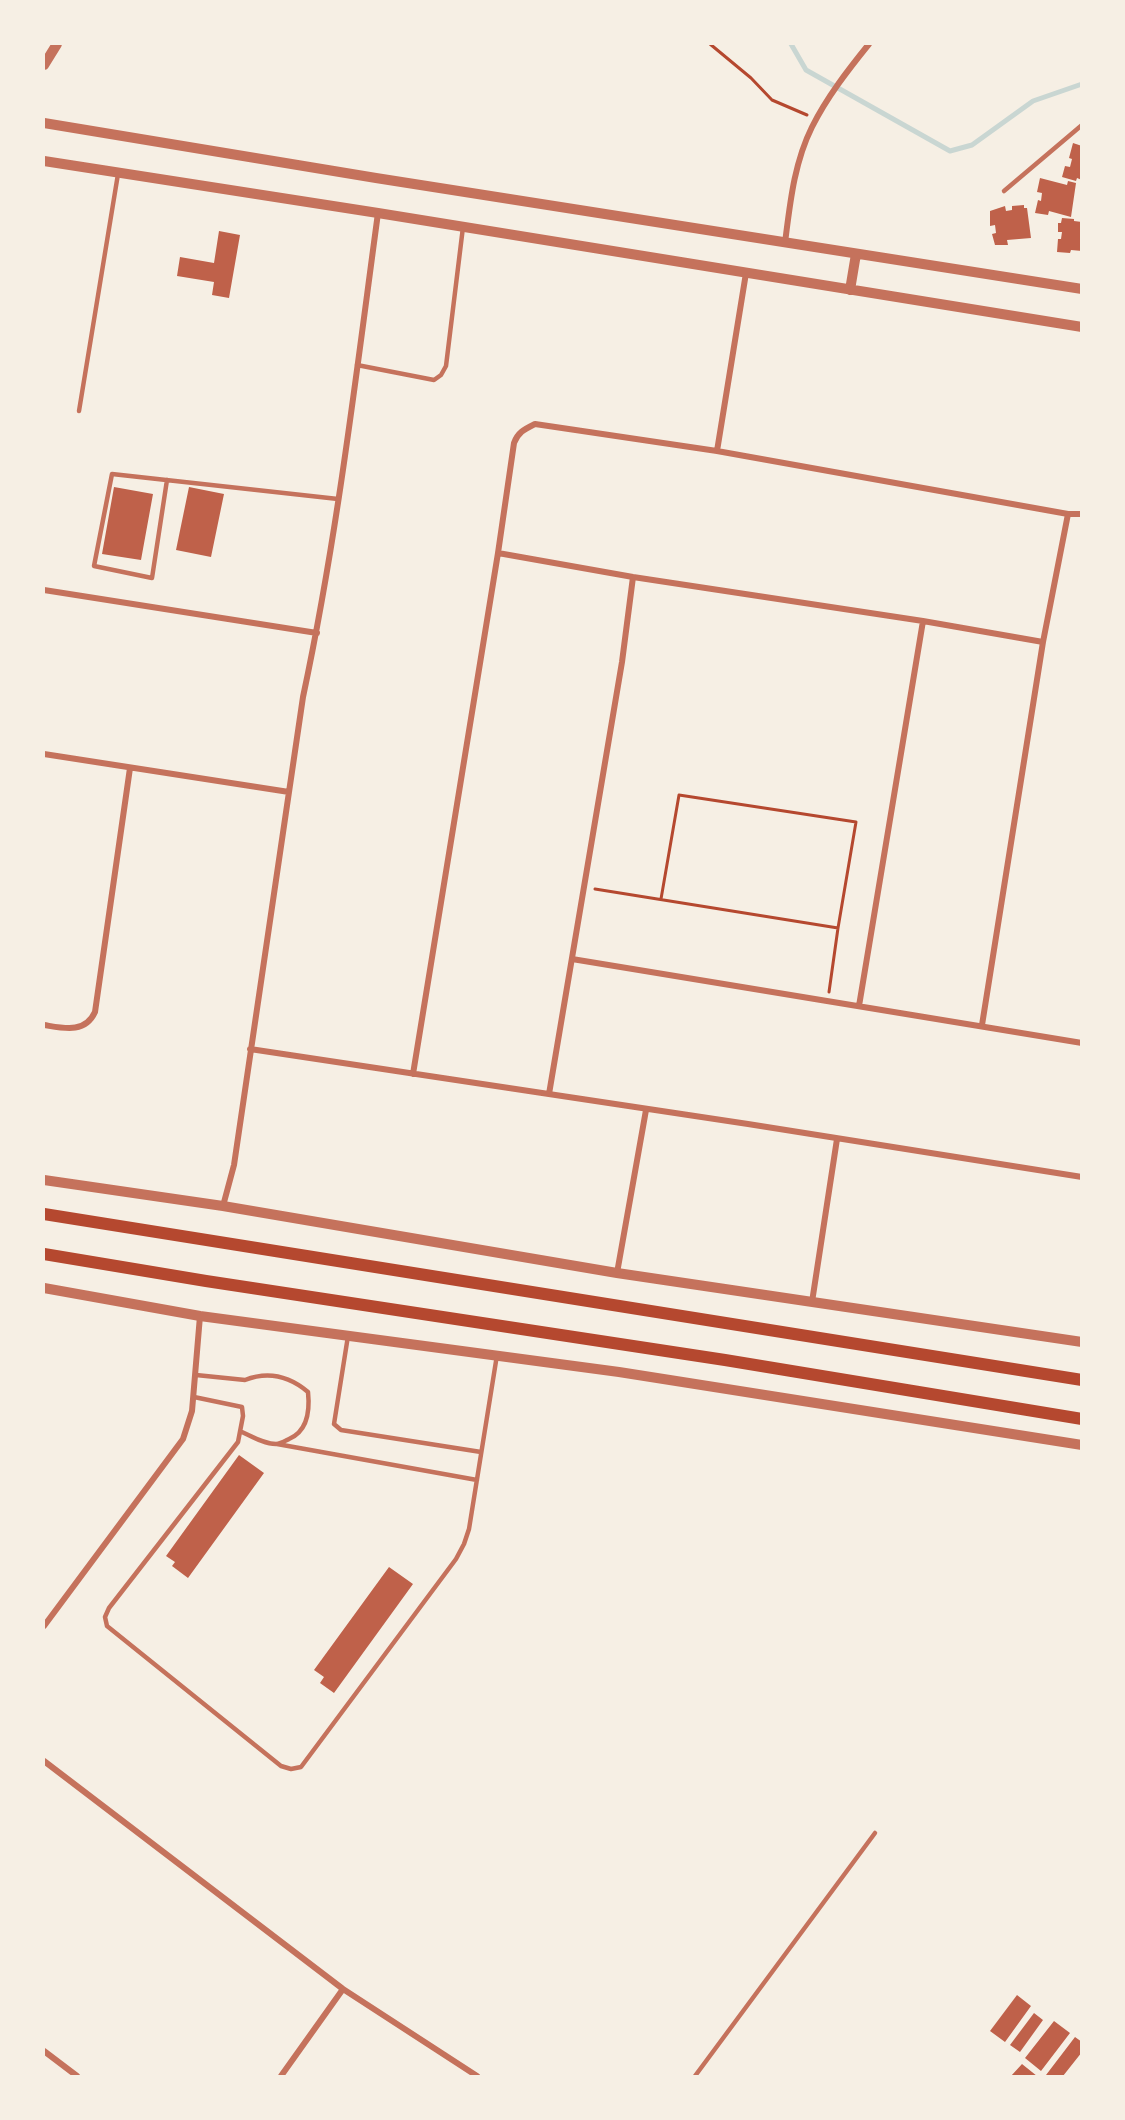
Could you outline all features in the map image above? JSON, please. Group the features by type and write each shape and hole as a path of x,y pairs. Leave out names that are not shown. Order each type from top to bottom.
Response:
{"main road":[{"path":"44,1214 1082,1380"},
{"path":"44,1254 737,1362 1082,1419"}],"street":[{"path":"44,65 57,44"},
{"path":"785,243 799,160 812,126 846,73 869,44"},
{"path":"44,123 376,178 1082,289"},
{"path":"44,161 1082,327"},
{"path":"223,1206 234,1165 288,792 303,698 317,633 338,499 378,213"},
{"path":"850,290 856,254"},
{"path":"717,451 746,273"},
{"path":"413,1074 514,443 522,430 535,424 717,451 1068,514 1082,514"},
{"path":"982,1025 1043,642 1068,514"},
{"path":"498,553 633,578 923,621 1043,642"},
{"path":"549,1094 622,662 633,578"},
{"path":"44,590 317,633"},
{"path":"859,1006 923,621"},
{"path":"44,754 288,792"},
{"path":"44,1025 79,1028 93,1017 95,1012 130,768"},
{"path":"572,959 1082,1043"},
{"path":"250,1049 1082,1177"},
{"path":"617,1272 646,1110"},
{"path":"812,1302 837,1139"},
{"path":"44,1180 223,1206 617,1272 1082,1342"},
{"path":"44,1288 200,1316 619,1372 1082,1445"},
{"path":"44,1626 183,1439 194,1397 200,1316"},
{"path":"44,1761 343,1989 477,2076"},
{"path":"281,2076 343,1989"},
{"path":"44,2051 77,2076"}],"lane":[{"path":"1004,191 1082,125"},
{"path":"79,411 118,172"},
{"path":"357,365 434,380 441,375 446,366 464,227"},
{"path":"167,480 152,578 94,566 112,474 167,480 338,499"},
{"path":"348,1336 334,1424 342,1430 481,1452"},
{"path":"194,1397 242,1407 243,1416 238,1442 116,1599 105,1617 107,1626 281,1766 291,1769 301,1767 456,1559 464,1544 469,1529 497,1355"},
{"path":"196,1375 245,1380 269,1375 282,1376 295,1381 308,1392 310,1407 307,1420 298,1435 277,1444"},
{"path":"240,1431 260,1440 277,1444 477,1480"},
{"path":"695,2076 875,1833"}],"path":[{"path":"710,44 751,78 772,100 817,119"},
{"path":"661,899 679,795 856,822 828,1001"},
{"path":"584,887 838,928"}],"building":[{"path":"1073,143 1082,146 1082,180 1077,178 1076,181 1062,177 1065,166 1070,167 1072,159 1069,158"},
{"path":"1040,178 1067,185 1068,181 1076,183 1071,217 1049,211 1048,215 1035,213 1038,200 1041,201 1042,193 1037,192"},
{"path":"1024,205 1024,208 1027,208 1031,238 1007,240 1008,245 995,245 992,234 996,233 995,225 990,226 990,211 1005,206 1006,211 1012,210 1012,206"},
{"path":"1062,218 1082,222 1082,251 1057,252 1058,239 1061,239 1062,232 1058,232 1058,223 1061,223"},
{"path":"219,231 240,235 229,298 212,295 214,282 177,276 180,257 214,263"},
{"path":"114,487 153,494 141,560 102,554"},
{"path":"189,487 224,494 211,557 176,550"},
{"path":"239,1455 264,1473 188,1578 172,1566 175,1562 166,1556"},
{"path":"389,1567 413,1584 334,1693 320,1683 324,1677 314,1670"},
{"path":"1017,1995 1031,2006 1005,2042 990,2031"},
{"path":"1034,2013 1043,2020 1020,2052 1010,2045"},
{"path":"1054,2021 1070,2033 1041,2071 1025,2058"},
{"path":"1075,2037 1082,2042 1082,2052 1063,2076 1046,2075"},
{"path":"1022,2064 1037,2076 1011,2076"}],"waterway":[{"path":"791,44 806,70 950,151 972,145 1033,101 1082,84"}]}
